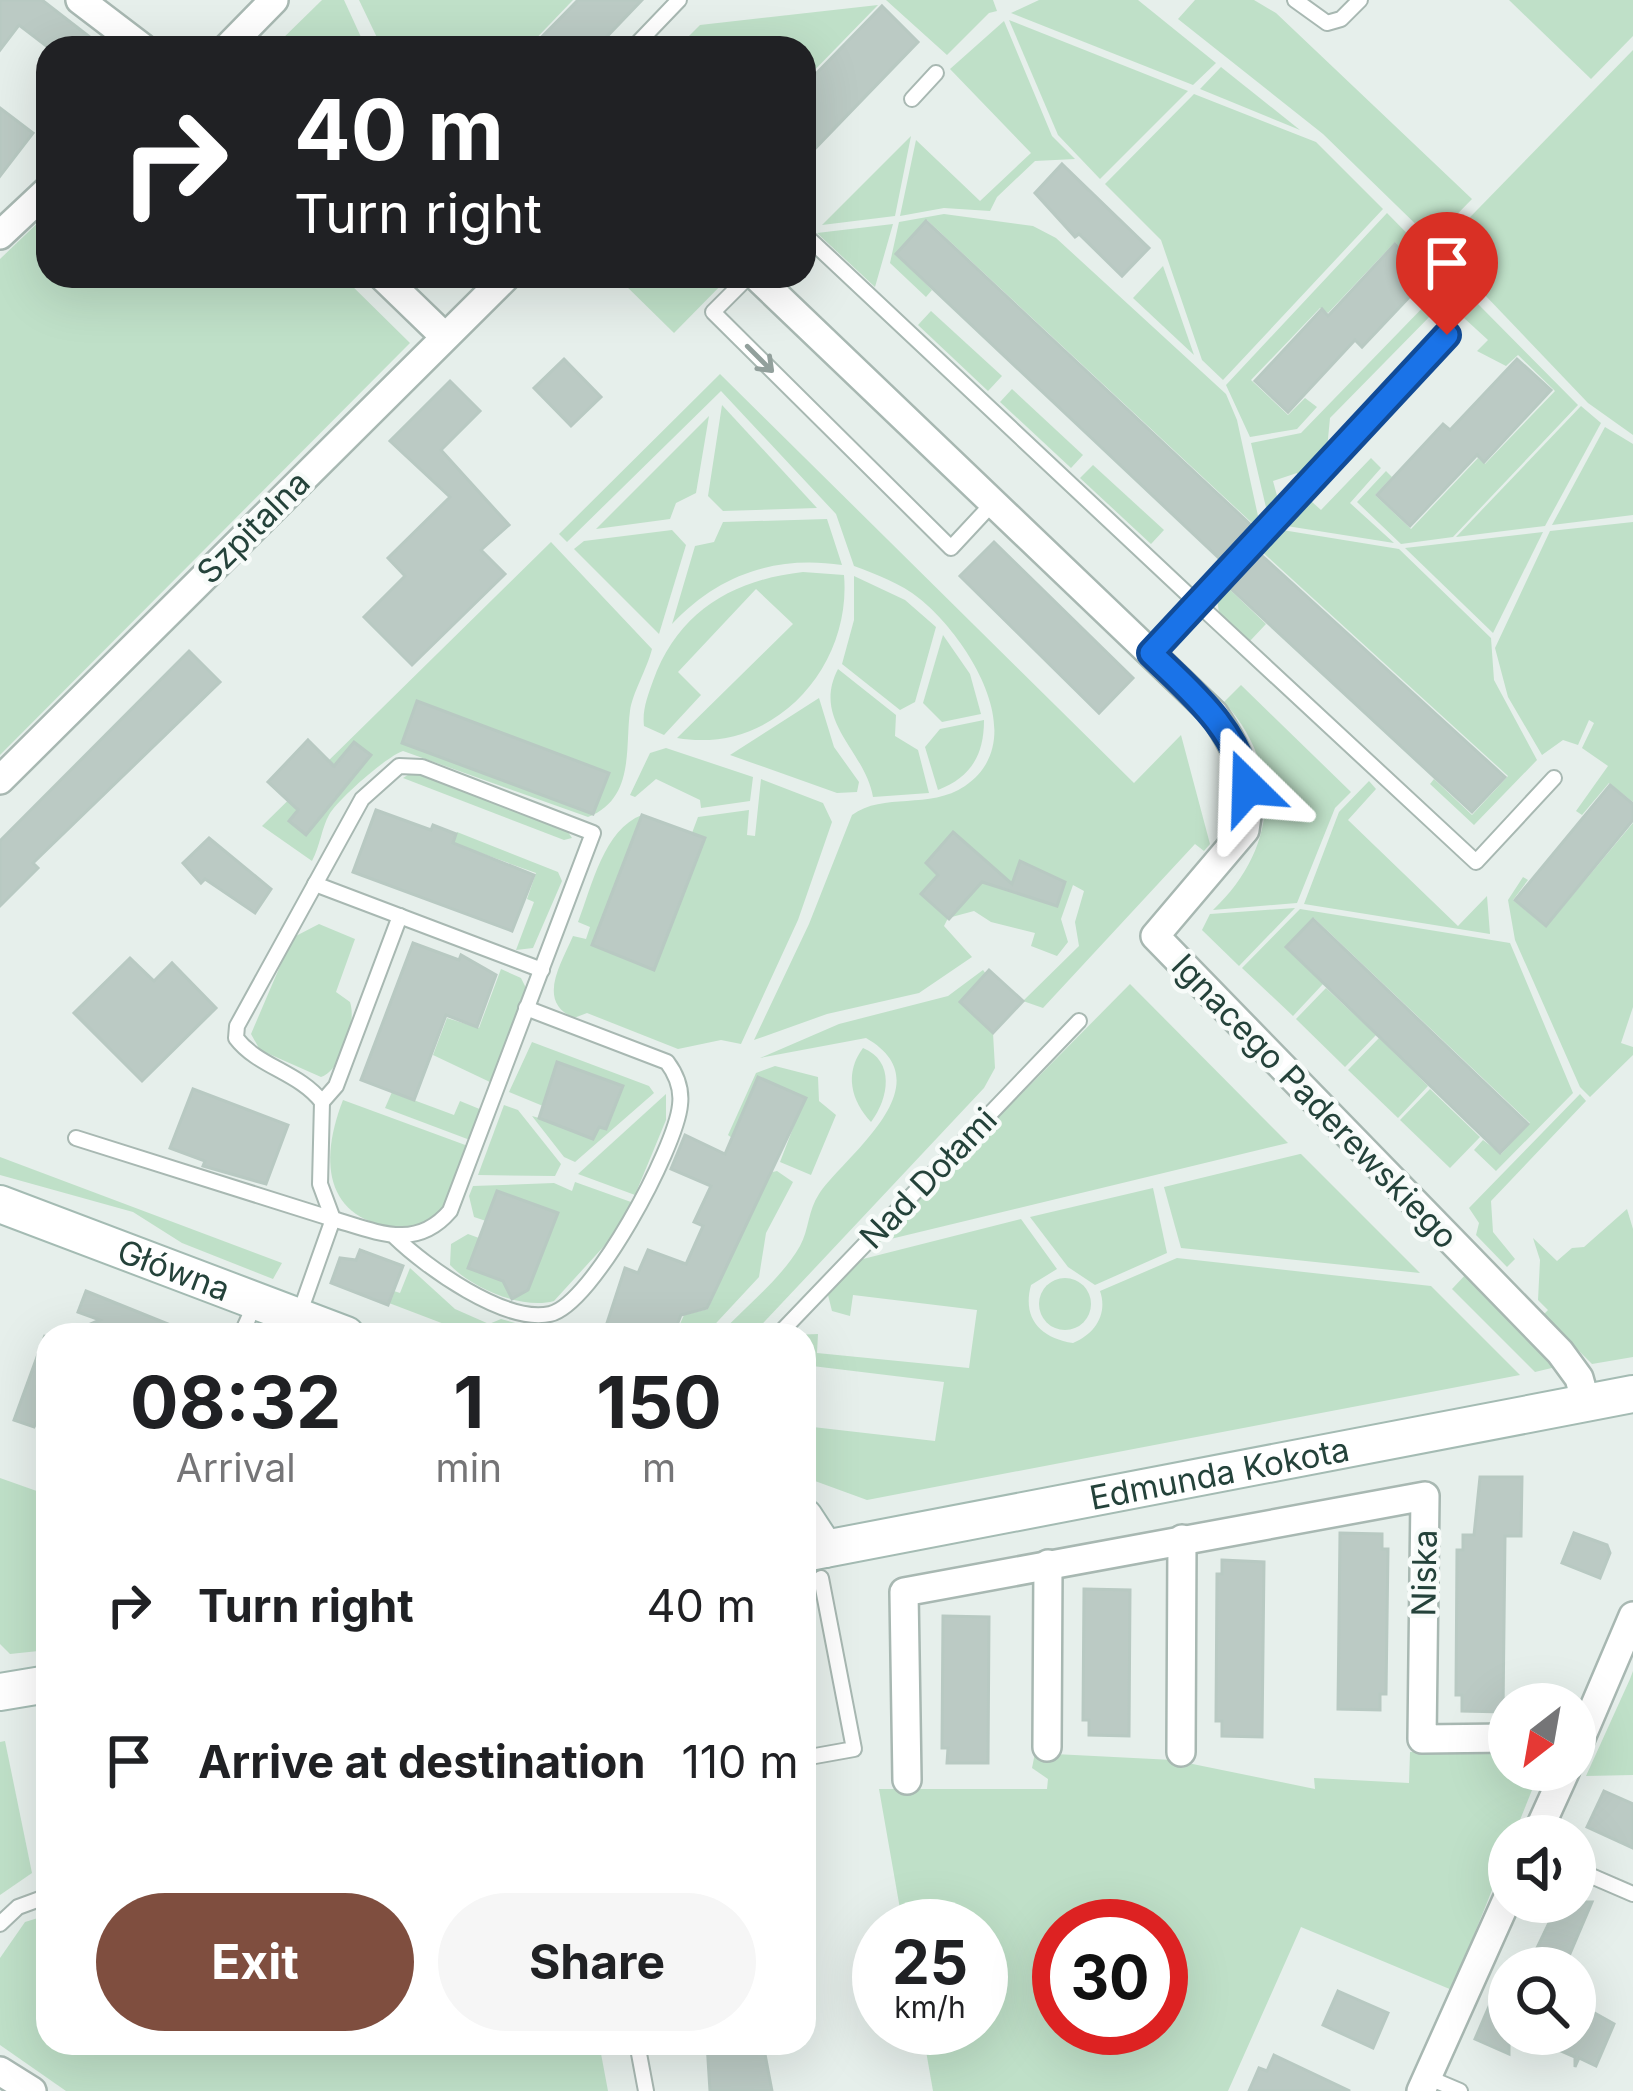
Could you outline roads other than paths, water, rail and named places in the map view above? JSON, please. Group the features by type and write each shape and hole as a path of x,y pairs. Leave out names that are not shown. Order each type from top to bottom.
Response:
{"street":[{"path":"80,0 127,36"},
{"path":"239,36 274,0"},
{"path":"2,228 36,200"},
{"path":"394,288 444,336"},
{"name":"Szpitalna","path":"0,780 495,288"},
{"name":"Ignacego Paderewskiego","path":"764,288 1214,714 1236,748 1249,808 1236,845 1155,936 1560,1352 1576,1372 1586,1402"},
{"name":"Główna","path":"0,1204 314,1323"},
{"name":"Edmunda Kokota","path":"817,1560 1633,1394"},
{"name":"Niska","path":"907,1780 904,1592 1425,1496 1422,1739 1488,1738"},
{"path":"1181,1751 1182,1539"},
{"path":"1047,1747 1048,1564"},
{"path":"1596,1699 1633,1616"},
{"path":"0,1692 36,1686"},
{"path":"1424,2084 1496,1923"},
{"path":"0,2071 32,2091"}],"lane":[{"path":"644,36 679,0"},
{"path":"1295,0 1327,23 1341,19 1360,0"},
{"path":"912,99 936,73"},
{"path":"816,245 1476,862 1554,778"},
{"path":"739,288 713,312 951,548 991,506"},
{"path":"1151,653 1447,335"},
{"path":"322,1102 301,1080 244,1049 236,1038 237,1025 377,780 399,766 422,767 593,833 451,1211 417,1236 395,1238"},
{"path":"315,884 542,970"},
{"path":"298,1317 333,1219 320,1184 322,1102 336,1086 400,916"},
{"path":"76,1138 395,1238 458,1287 527,1314 548,1315 569,1301 625,1237 680,1107 677,1076 667,1062 526,1009"},
{"name":"Nad Dołami","path":"790,1323 1079,1021"},
{"path":"247,1323 256,1301"},
{"path":"816,1757 854,1749 817,1560"},
{"path":"1596,1879 1633,1894"},
{"path":"0,1924 18,1907 36,1900"},
{"path":"640,2055 646,2091"},
{"path":"1424,2084 1460,2091"}]}
